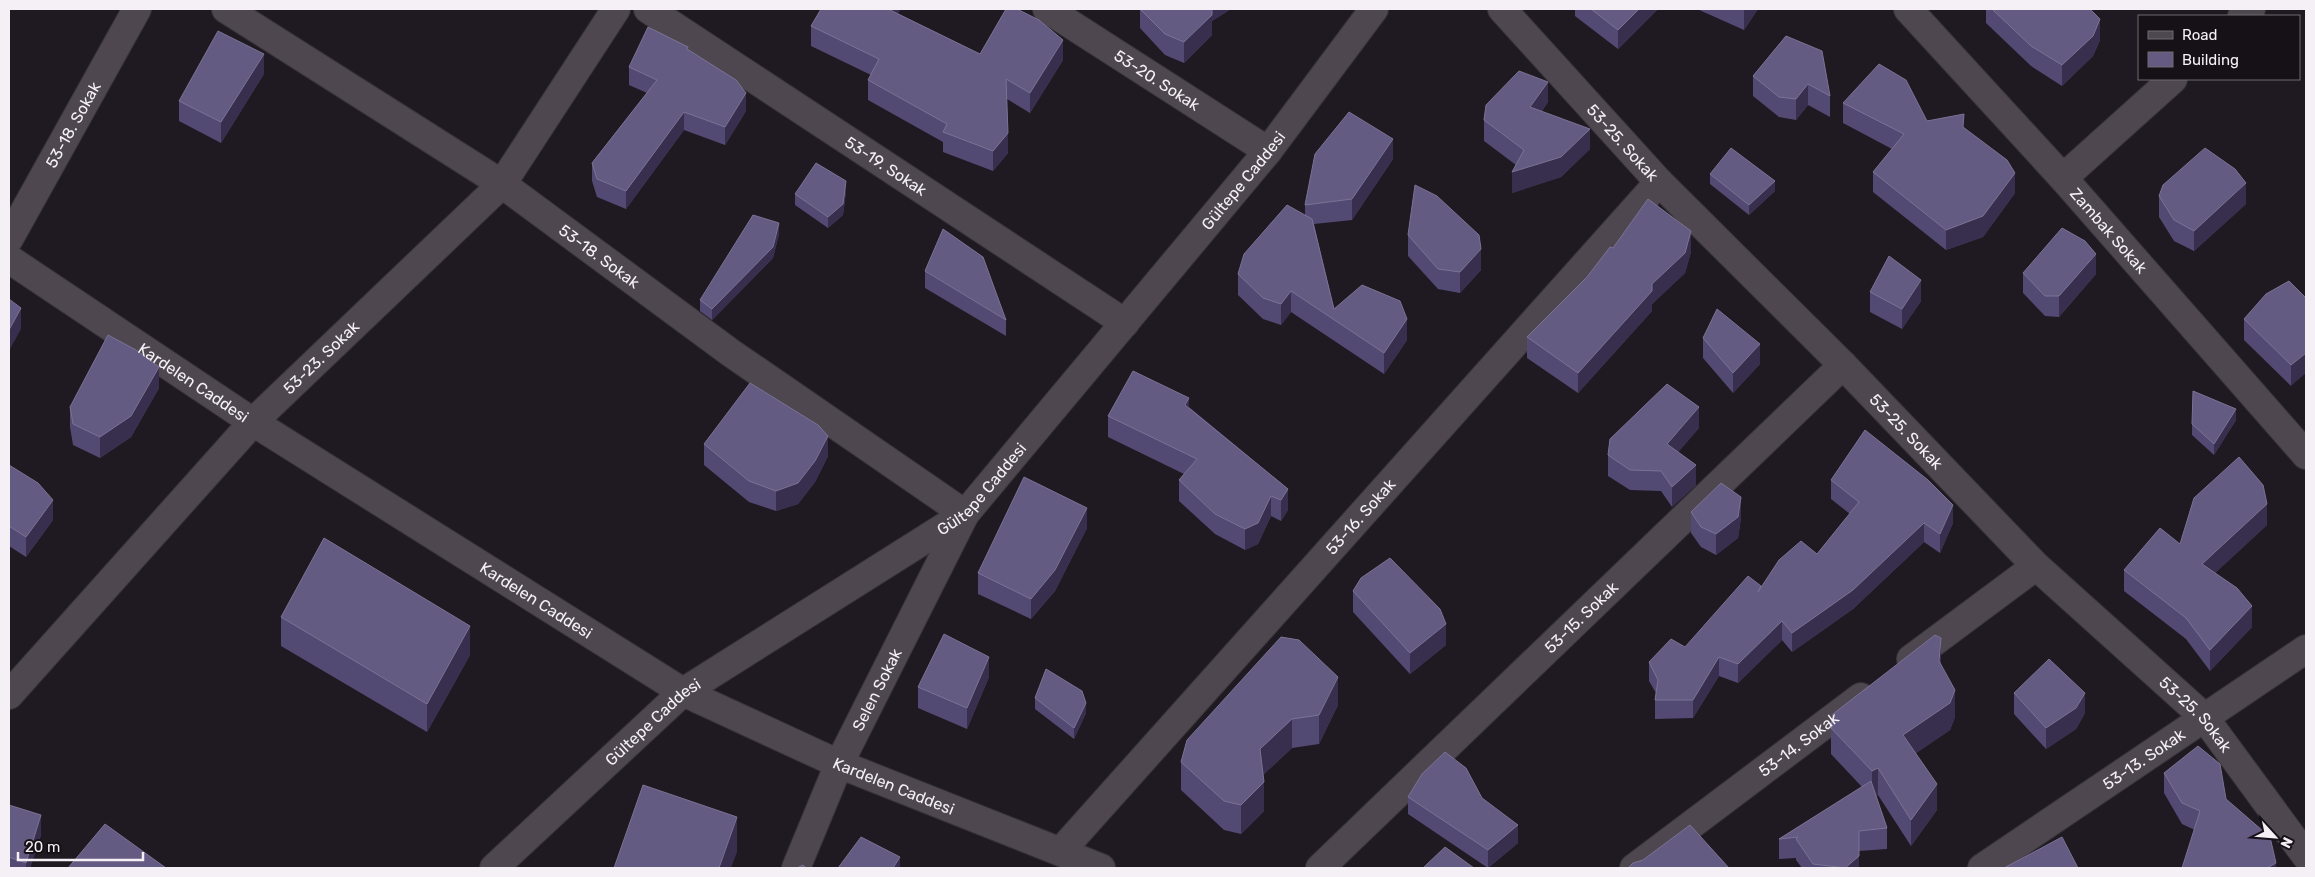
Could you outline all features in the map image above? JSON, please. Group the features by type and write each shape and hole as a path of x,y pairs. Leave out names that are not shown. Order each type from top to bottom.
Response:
{"street":[{"name":"53-18. Sokak","path":"9,239 137,9"},
{"name":"53-18. Sokak","path":"226,9 263,18 502,184 732,353 965,514"},
{"name":"53-23. Sokak","path":"9,696 253,422 502,184 616,9"},
{"name":"53-19. Sokak","path":"648,9 1125,323"},
{"name":"53-20. Sokak","path":"1047,9 1268,151"},
{"name":"Gültepe Caddesi","path":"494,868 683,692 965,514 1268,151 1374,9"},
{"name":"53-25. Sokak","path":"1502,9 1659,182 1843,365 2036,566 2204,717 2306,856"},
{"name":"Zambak Sokak","path":"1908,9 2301,438"},
{"path":"2063,178 2172,80"},
{"name":"53-16. Sokak","path":"1061,851 1659,182"},
{"name":"Kardelen Caddesi","path":"9,259 253,422 683,692 839,764 1061,851 1094,867"},
{"name":"53-15. Sokak","path":"1320,868 1843,365"},
{"name":"Selen Sokak","path":"796,868 839,764 965,514"},
{"name":"53-14. Sokak","path":"1634,868 2036,566"},
{"name":"53-13. Sokak","path":"1982,868 2306,649"}],"building":[{"path":"821,9 888,9 980,54 1006,9 1017,9 1039,20 1063,40 1030,93 1006,79 1008,133 993,151 943,132 947,124 868,80 879,59 811,26"},
{"path":"1140,9 1212,9 1212,15 1184,42 1165,34"},
{"path":"1591,9 1639,9 1618,30"},
{"path":"1992,9 2090,9 2100,19 2093,36 2062,65 2031,46"},
{"path":"648,27 688,47 687,49 736,80 746,93 725,127 684,112 626,191 597,179 592,163 657,80 629,67"},
{"path":"218,31 264,54 221,122 179,101"},
{"path":"1786,36 1822,51 1830,96 1808,84 1796,99 1779,97 1753,76"},
{"path":"1879,64 1906,80 1927,121 1964,114 1963,127 2007,160 2015,173 1983,216 1946,230 1873,172 1904,134 1843,103"},
{"path":"1519,71 1548,82 1530,107 1590,129 1561,157 1512,172 1524,150 1484,120 1486,105"},
{"path":"1349,112 1393,139 1352,199 1305,205 1315,154"},
{"path":"1731,148 1775,181 1749,205 1710,174"},
{"path":"2205,148 2235,169 2246,183 2194,231 2174,220 2159,196 2163,185"},
{"path":"816,163 846,181 843,204 828,217 795,194"},
{"path":"1415,185 1437,196 1479,235 1481,249 1460,272 1438,269 1408,235"},
{"path":"1648,199 1691,231 1685,253 1652,284 1652,291 1578,373 1527,337 1587,277 1610,247 1613,248"},
{"path":"1287,205 1312,219 1334,309 1362,285 1400,301 1407,319 1384,353 1291,291 1281,304 1263,298 1238,274 1244,254"},
{"path":"753,215 779,223 773,247 712,309 700,300"},
{"path":"2062,228 2085,241 2096,254 2059,296 2045,296 2023,273"},
{"path":"943,229 983,257 1006,320 925,271"},
{"path":"1889,256 1921,280 1902,309 1870,292"},
{"path":"2289,281 2306,298 2306,353 2291,365 2244,319 2266,294"},
{"path":"9,299 21,308 9,330"},
{"path":"1717,309 1760,344 1733,373 1703,338"},
{"path":"108,335 136,350 159,367 131,416 100,437 73,424 70,407"},
{"path":"1133,371 1189,398 1185,405 1288,489 1281,500 1271,496 1258,523 1245,529 1215,514 1179,480 1197,459 1108,416"},
{"path":"750,383 818,425 828,436 815,461 798,483 776,491 749,481 704,444"},
{"path":"1667,384 1699,407 1667,444 1696,465 1672,487 1661,471 1630,470 1608,455 1610,439"},
{"path":"2193,391 2236,409 2214,444 2192,424"},
{"path":"1865,430 1928,480 1953,505 1940,534 1924,523 1853,590 1792,633 1782,621 1738,664 1719,657 1693,700 1655,700 1658,680 1649,662 1671,639 1685,647 1748,576 1761,586 1758,592 1779,560 1801,541 1817,554 1859,502 1831,480"},
{"path":"2239,457 2263,485 2267,504 2202,564 2237,588 2252,606 2210,650 2186,618 2124,570 2160,528 2180,544 2194,498"},
{"path":"9,465 38,483 53,500 26,537 9,526"},
{"path":"1024,477 1087,508 1055,570 1031,599 978,573"},
{"path":"1721,483 1741,497 1738,517 1716,534 1701,527 1691,512"},
{"path":"324,538 470,626 427,704 281,617"},
{"path":"1390,558 1440,609 1446,624 1410,653 1353,591 1361,578"},
{"path":"944,634 989,657 967,708 918,687"},
{"path":"1935,635 1941,638 1939,661 1955,690 1950,703 1903,735 1937,784 1911,820 1878,768 1872,771 1831,728 1833,714"},
{"path":"1281,637 1299,640 1338,677 1319,715 1292,719 1260,749 1264,782 1241,805 1224,801 1181,762 1187,740"},
{"path":"2049,659 2085,693 2076,708 2046,728 2014,693"},
{"path":"1046,669 1082,691 1086,703 1074,728 1035,698"},
{"path":"2198,746 2220,764 2226,799 2270,837 2276,863 2267,868 2182,868 2200,811 2182,803 2164,773"},
{"path":"1445,752 1466,768 1482,798 1518,825 1488,850 1408,797 1422,774"},
{"path":"1871,781 1887,828 1859,831 1859,856 1845,868 1813,864 1796,839 1798,837 1779,839"},
{"path":"643,785 737,817 719,868 614,868"},
{"path":"9,805 41,815 26,863 9,857"},
{"path":"105,824 166,868 68,868"},
{"path":"1690,825 1729,868 1628,868 1633,863 1643,860"},
{"path":"861,837 900,857 893,868 838,868"},
{"path":"2062,837 2078,868 2004,868"},
{"path":"1445,847 1474,868 1423,868"}]}
